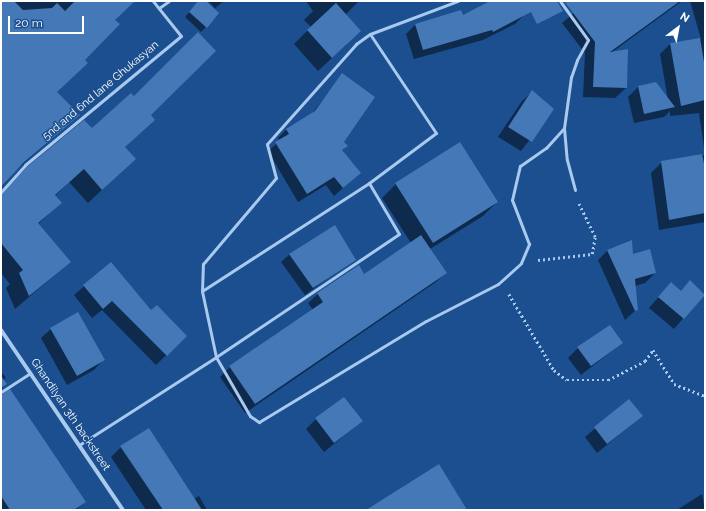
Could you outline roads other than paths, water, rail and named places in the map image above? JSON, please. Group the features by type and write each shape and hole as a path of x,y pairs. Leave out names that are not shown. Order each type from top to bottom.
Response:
{"street":[{"name":"Ghandilyan 3th backstreet","path":"1,330 123,510"}],"lane":[{"name":"5nd and 6nd lane Ghukasyan","path":"1,192 25,165 182,36 153,1"},
{"path":"159,8 168,1"},
{"path":"458,1 370,34 356,44 267,144 276,178 203,264 202,291 216,357 250,416 259,422 426,321 498,284 521,263 528,244 512,200 520,166 546,148 564,128"},
{"path":"560,1 588,40 577,60 571,77 564,128 567,160 575,190"},
{"path":"202,291 369,183 436,133 370,34"},
{"path":"79,445 216,357 399,234 369,183"},
{"path":"1,392 30,373"}]}
